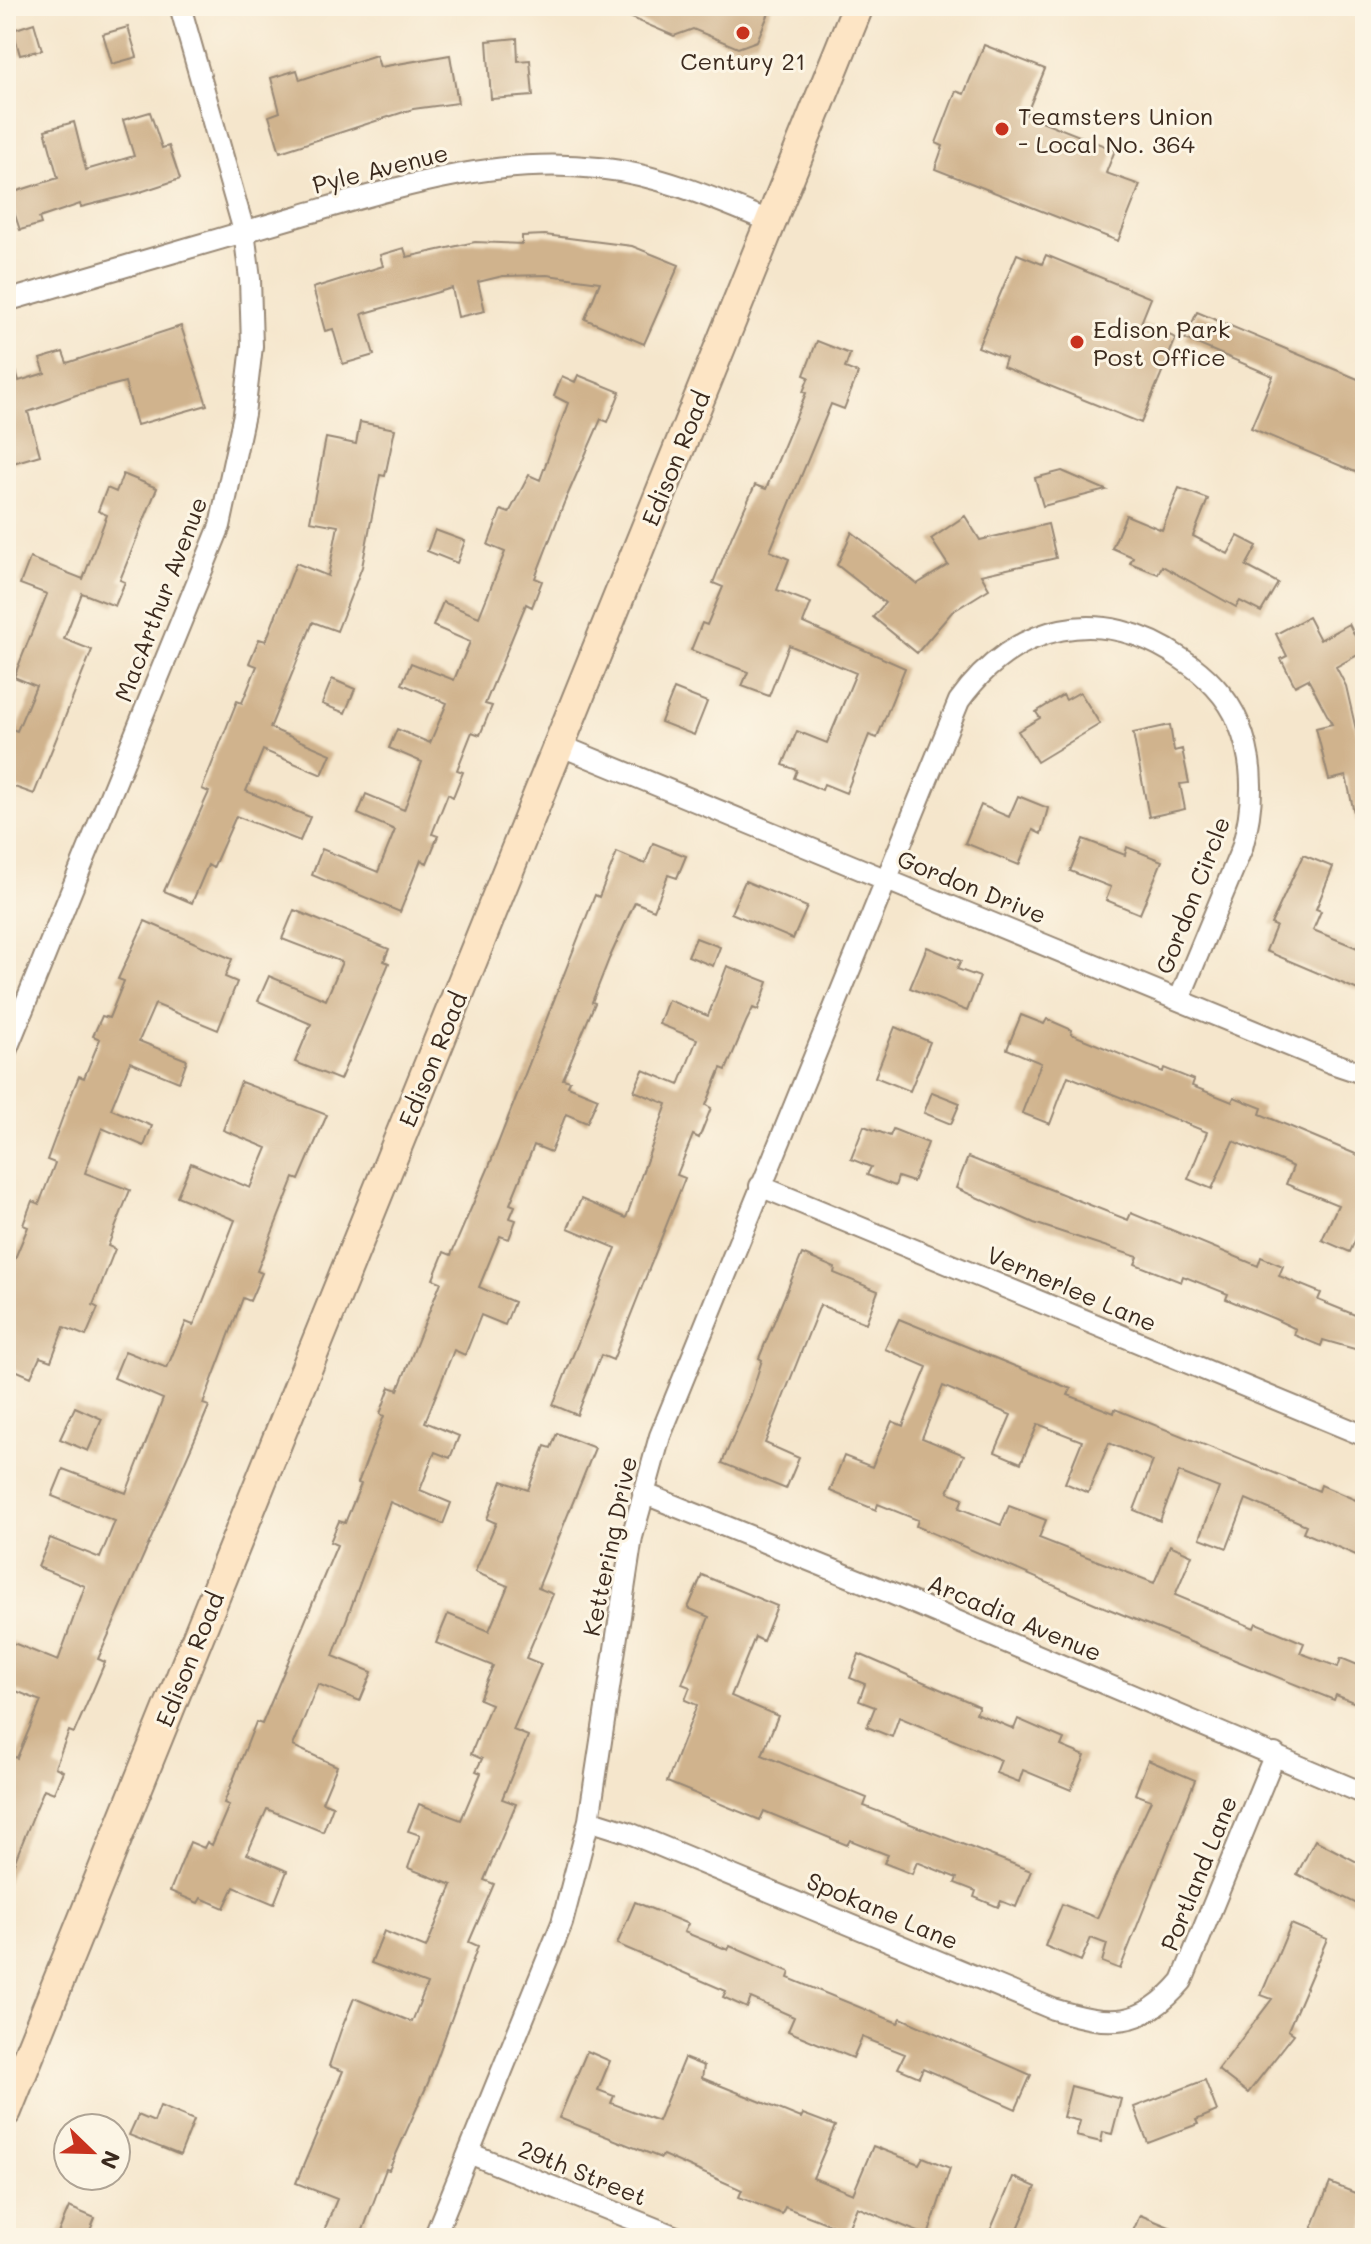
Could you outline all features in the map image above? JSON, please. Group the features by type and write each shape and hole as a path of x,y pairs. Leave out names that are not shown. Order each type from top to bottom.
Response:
{"main road":[{"name":"Edison Road","path":"6,2111 858,6"}],"street":[{"name":"MacArthur Avenue","path":"6,1051 220,526 244,414 252,346 250,279 244,231 180,6"},
{"name":"Pyle Avenue","path":"6,301 435,177 516,166 598,167 629,173 677,186 771,222"},
{"name":"Gordon Circle","path":"884,878 959,701 976,676 998,656 1023,640 1052,631 1082,626 1111,628 1140,636 1196,668 1219,691 1238,720 1252,779 1249,822 1242,848 1179,1000"},
{"name":"Gordon Drive","path":"559,745 1365,1074"},
{"name":"Kettering Drive","path":"434,2238 562,1923 589,1820 617,1628 643,1493 670,1408 884,878"},
{"name":"Vernerlee Lane","path":"760,1186 1365,1436"},
{"name":"Arcadia Avenue","path":"643,1493 1365,1794"},
{"name":"Portland Lane","path":"1159,2005 1187,1971 1275,1754"},
{"name":"Spokane Lane","path":"589,1820 627,1832 1053,2009 1084,2019 1119,2022 1159,2005"},
{"name":"29th Street","path":"469,2153 679,2238"}],"building":[{"path":"604,6 772,6 757,41 738,48 693,29 674,36"},
{"path":"34,23 42,50 20,55 13,30"},
{"path":"128,27 137,57 112,64 103,34"},
{"path":"517,38 518,61 530,60 533,96 491,99 487,41"},
{"name":"Teamsters Union - Local No. 364","path":"984,45 1045,69 1026,115 1115,150 1106,173 1140,185 1118,241 935,169 943,146 936,143 956,91 964,94"},
{"path":"376,55 380,67 450,55 458,103 413,109 280,152 269,116 280,112 271,78 297,70 300,80"},
{"path":"150,112 162,148 169,146 180,179 81,207 80,204 39,218 41,224 20,230 8,194 58,178 45,130 74,122 86,170 134,156 123,120"},
{"path":"545,235 632,246 679,265 644,344 585,319 600,282 547,275 503,276 478,282 485,311 458,317 452,288 362,314 374,355 343,364 333,329 325,331 313,288 383,266 380,255 404,248 407,257 475,242 522,244 522,236"},
{"name":"Edison Park Post Office","path":"1017,254 1042,264 1046,255 1151,298 1141,323 1176,338 1141,423 1003,367 1006,358 978,347"},
{"path":"1197,312 1365,382 1365,476 1251,428 1273,376 1185,339"},
{"path":"181,326 207,405 137,425 125,382 76,395 28,412 40,455 13,463 6,440 6,358 12,357 19,381 45,373 40,359 63,352 67,363"},
{"path":"817,341 850,354 845,368 858,373 844,409 831,404 770,551 789,559 777,590 811,603 803,623 905,668 877,738 869,735 846,793 824,784 822,790 794,778 797,770 783,765 797,731 827,743 856,673 789,645 769,696 742,686 748,672 691,650 702,623 707,625 723,587 713,583 732,536 755,485 766,489 806,393 803,392 809,377 804,375"},
{"path":"578,375 620,392 608,422 601,419 564,503 535,578 542,581 532,607 526,604 485,704 492,706 480,735 472,732 457,770 463,772 453,797 448,794 432,834 438,836 427,863 421,860 400,912 312,875 322,849 378,872 395,830 358,814 366,794 404,810 422,762 389,748 397,729 430,743 447,703 402,684 411,663 454,680 470,642 433,626 443,602 479,617 505,552 488,545 501,510 509,513 529,475 540,480 568,403 554,396 562,376 575,382"},
{"path":"360,422 395,429 385,476 380,475 362,567 337,631 313,622 270,728 331,754 322,775 263,750 246,791 310,817 300,841 236,816 213,868 208,865 192,903 164,891 209,792 202,789 237,701 242,703 257,666 249,663 259,639 266,641 296,563 328,576 338,526 310,521 326,438 356,444"},
{"path":"1062,471 1106,490 1043,506 1035,478"},
{"path":"123,474 157,488 120,580 125,582 115,606 82,593 64,639 92,650 34,794 6,784 6,727 17,731 36,686 14,677 47,594 20,584 30,558 83,579 107,515 98,511 107,488 116,492"},
{"path":"1179,488 1208,499 1193,536 1228,554 1238,536 1257,546 1246,566 1278,583 1261,612 1240,601 1236,607 1162,566 1158,574 1130,563 1133,557 1112,548 1126,515 1162,530"},
{"path":"965,516 980,540 1048,524 1056,558 981,575 989,589 952,612 917,653 873,617 885,603 837,565 852,532 917,584 948,565 931,539"},
{"path":"435,530 465,541 457,563 427,551"},
{"path":"1308,617 1320,640 1349,624 1363,652 1336,667 1346,686 1360,747 1365,746 1365,821 1356,822 1346,776 1329,780 1316,728 1332,724 1308,679 1295,686 1281,659 1287,656 1276,634"},
{"path":"332,679 355,689 345,713 322,704"},
{"path":"674,689 707,702 694,735 661,722"},
{"path":"1080,692 1100,724 1037,762 1018,731 1040,718 1036,712 1063,695 1066,700"},
{"path":"1170,725 1174,751 1182,749 1189,783 1180,784 1185,809 1149,817 1133,733"},
{"path":"1018,796 1048,808 1041,834 1033,830 1019,865 965,843 981,805 1009,817"},
{"path":"1083,839 1125,855 1127,847 1162,861 1140,914 1106,900 1111,887 1070,871"},
{"path":"653,843 686,856 677,878 668,875 654,910 635,902 609,959 592,1002 595,1003 563,1079 570,1081 568,1086 598,1098 587,1123 566,1114 551,1152 534,1145 510,1204 515,1206 510,1218 516,1220 509,1239 500,1236 479,1287 514,1302 505,1325 481,1315 465,1355 454,1350 425,1422 459,1436 450,1458 435,1452 420,1490 451,1503 443,1524 390,1502 333,1656 372,1672 360,1701 318,1684 293,1746 337,1766 322,1802 333,1806 323,1832 267,1809 247,1854 287,1871 274,1904 234,1887 224,1908 201,1898 198,1903 170,1891 190,1842 204,1848 207,1842 212,1845 229,1805 224,1803 256,1722 262,1724 337,1545 330,1542 339,1521 345,1523 361,1484 358,1483 384,1416 380,1414 390,1387 398,1390 441,1282 433,1279 444,1252 451,1255 488,1169 595,895 599,897 617,852 645,864"},
{"path":"1303,855 1333,867 1316,909 1321,911 1313,930 1365,951 1365,993 1266,951 1276,926 1271,924"},
{"path":"745,881 807,907 793,939 731,913"},
{"path":"294,910 389,949 384,961 389,963 340,1080 295,1062 311,1024 258,1001 269,976 326,1000 342,962 282,939"},
{"path":"145,921 232,959 225,977 237,982 218,1030 155,1004 139,1041 187,1060 179,1082 130,1062 111,1109 152,1126 144,1146 102,1128 85,1173 130,1190 108,1246 115,1249 93,1305 98,1308 86,1336 64,1327 51,1361 40,1357 31,1377 6,1366 6,1280 28,1227 23,1225 32,1201 39,1204 55,1163 47,1160 69,1100 79,1076 84,1078 100,1039 93,1036 102,1016 109,1018 124,981 118,979"},
{"path":"696,938 720,947 713,966 688,956"},
{"path":"927,947 961,961 957,969 980,977 967,1011 910,988"},
{"path":"727,966 768,982 758,1010 753,1008 726,1070 721,1068 706,1105 711,1108 699,1138 693,1135 677,1175 685,1178 613,1360 601,1355 577,1415 553,1405 616,1248 568,1228 581,1199 626,1218 667,1104 634,1091 643,1070 679,1085 697,1039 659,1024 668,1000 708,1016"},
{"path":"1021,1015 1044,1024 1047,1019 1072,1030 1071,1034 1163,1072 1164,1068 1194,1080 1192,1086 1232,1102 1234,1097 1262,1108 1260,1114 1365,1158 1365,1218 1350,1252 1322,1240 1338,1205 1286,1184 1293,1167 1281,1161 1233,1141 1212,1189 1188,1179 1207,1132 1068,1076 1050,1124 1022,1113 1041,1063 1007,1049"},
{"path":"895,1027 930,1042 910,1091 875,1077"},
{"path":"241,1082 327,1115 299,1180 294,1178 257,1271 262,1273 250,1301 243,1298 203,1404 209,1406 98,1659 105,1662 74,1733 69,1731 55,1767 63,1771 54,1793 44,1789 6,1883 6,1754 17,1758 41,1701 6,1687 6,1640 58,1661 85,1586 38,1567 50,1538 100,1558 115,1521 52,1496 63,1469 126,1493 163,1399 114,1378 125,1351 167,1368 186,1322 193,1325 195,1322 235,1220 177,1196 191,1163 250,1188 267,1148 223,1130"},
{"path":"932,1092 960,1103 951,1124 924,1113"},
{"path":"864,1126 890,1136 893,1129 928,1143 913,1182 898,1177 895,1186 867,1175 871,1167 851,1159"},
{"path":"968,1157 1128,1220 1131,1213 1258,1266 1261,1257 1283,1266 1279,1276 1321,1293 1318,1300 1365,1319 1365,1352 1323,1340 1321,1346 1294,1335 1296,1329 1226,1299 1228,1294 1183,1276 1181,1282 1135,1264 1138,1257 1034,1223 956,1188"},
{"path":"802,1254 835,1268 834,1273 878,1291 866,1323 820,1305 765,1443 799,1458 786,1489 722,1463 751,1395 762,1360 759,1358"},
{"path":"899,1319 1071,1389 1068,1395 1114,1413 1115,1409 1319,1491 1321,1485 1365,1504 1365,1559 1303,1532 1306,1525 1246,1499 1227,1548 1200,1538 1219,1488 1179,1472 1160,1521 1134,1510 1153,1461 1109,1443 1088,1493 1065,1483 1082,1441 1038,1424 1021,1463 995,1452 1011,1415 943,1386 922,1438 964,1455 948,1492 963,1498 959,1508 1001,1525 1009,1506 1046,1520 1039,1538 1154,1583 1170,1545 1192,1555 1175,1595 1254,1628 1256,1623 1304,1643 1300,1653 1338,1667 1341,1658 1365,1668 1365,1687 1358,1704 1336,1695 1334,1700 1099,1605 916,1526 918,1520 878,1504 876,1510 830,1491 844,1456 872,1467 892,1421 903,1426 927,1367 885,1349"},
{"path":"75,1407 102,1419 88,1451 60,1439"},
{"path":"557,1433 595,1448 538,1588 553,1594 526,1658 541,1664 513,1730 528,1736 502,1799 516,1804 484,1880 494,1884 469,1942 478,1946 428,2083 389,2170 386,2169 360,2238 321,2238 337,2199 296,2183 343,2071 329,2066 341,2030 354,1998 412,2022 427,1984 371,1963 384,1931 426,1948 452,1885 408,1868 420,1835 408,1831 419,1804 461,1820 481,1773 476,1771 482,1759 471,1754 491,1704 479,1699 493,1666 436,1643 448,1614 489,1631 508,1586 475,1572 496,1523 487,1519 502,1481 528,1490 545,1446 551,1448"},
{"path":"702,1575 777,1606 763,1641 755,1637 731,1696 778,1716 762,1755 867,1798 864,1806 1031,1871 1016,1907 1001,1901 998,1907 974,1897 976,1891 955,1883 957,1878 917,1862 912,1874 884,1863 888,1855 850,1840 847,1845 764,1811 760,1820 667,1782 697,1705 685,1700 690,1687 682,1684 709,1617 688,1608"},
{"path":"859,1654 979,1706 976,1713 1014,1729 1018,1719 1064,1739 1061,1746 1085,1756 1071,1790 1023,1770 1019,1782 996,1773 1001,1760 899,1717 892,1737 867,1727 875,1707 859,1701 865,1684 850,1678"},
{"path":"1148,1760 1195,1780 1120,1969 1102,1962 1107,1944 1091,1938 1081,1961 1045,1946 1062,1904 1097,1918 1151,1800 1135,1794"},
{"path":"1315,1840 1365,1866 1365,1908 1297,1874"},
{"path":"635,1902 688,1924 684,1932 728,1950 730,1946 790,1972 788,1978 898,2023 901,2018 1031,2075 1016,2109 923,2068 919,2077 898,2068 905,2054 862,2037 853,2058 788,2031 794,2017 751,1998 747,2008 723,1997 726,1991 617,1944"},
{"path":"1291,1924 1327,1939 1288,2030 1294,2034 1248,2093 1218,2070 1272,1999 1261,1995"},
{"path":"587,2051 610,2061 598,2090 614,2096 611,2103 658,2121 684,2058 704,2066 702,2078 801,2118 803,2114 835,2126 813,2178 853,2194 873,2146 919,2164 923,2157 950,2168 928,2236 857,2207 847,2231 785,2207 782,2214 739,2197 742,2190 663,2155 661,2158 559,2118"},
{"path":"1205,2080 1217,2111 1196,2120 1198,2124 1148,2143 1134,2107"},
{"path":"1071,2086 1121,2099 1112,2134 1103,2132 1101,2142 1076,2136 1080,2121 1063,2117"},
{"path":"160,2106 194,2120 180,2155 132,2136 138,2115 154,2122"},
{"path":"1013,2177 1036,2187 1014,2238 987,2238"},
{"path":"1330,2183 1365,2197 1365,2238 1339,2238 1312,2228"},
{"path":"69,2207 95,2218 87,2238 56,2238"},
{"path":"1140,2215 1196,2238 1130,2238"}],"place":[{"name":"Century 21","path":"743,33"},
{"name":"Teamsters Union - Local No. 364","path":"1002,129"},
{"name":"Edison Park Post Office","path":"1077,342"}]}
